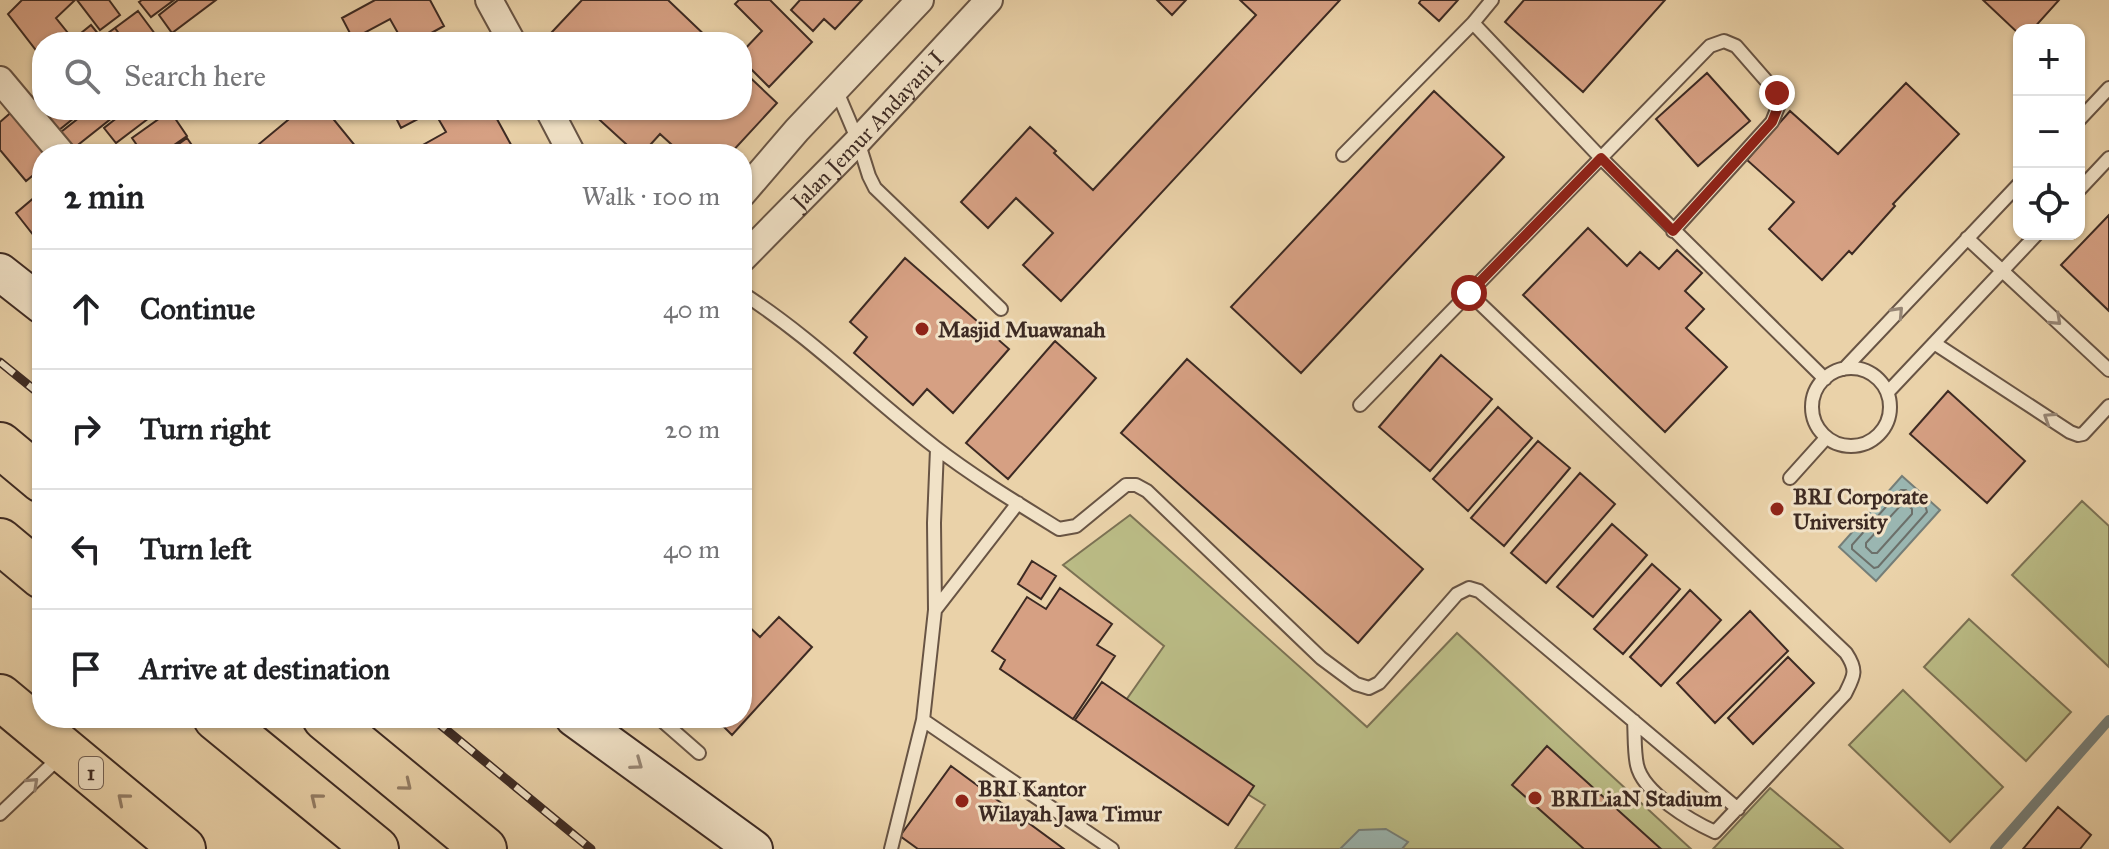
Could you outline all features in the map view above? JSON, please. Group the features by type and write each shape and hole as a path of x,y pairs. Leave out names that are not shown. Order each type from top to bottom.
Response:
{"highway":[{"path":"0,445 32,472"},
{"path":"0,541 32,568"},
{"name":"1","path":"0,697 32,723"},
{"name":"1","path":"38,728 183,849"},
{"path":"228,728 376,849"},
{"path":"337,728 484,849"}],"street":[{"name":"Jalan Jemur Andayani I","path":"752,183 920,0"},
{"name":"Jalan Jemur Andayani I","path":"752,249 989,0"},
{"path":"491,1 507,32"},
{"path":"0,80 32,118"},
{"path":"34,120 54,144"},
{"path":"554,120 567,144"},
{"path":"0,272 32,297"},
{"path":"588,728 754,849"}],"lane":[{"path":"1343,155 1492,0"},
{"path":"1473,23 1673,231 1825,379"},
{"path":"1360,405 1710,46 1724,41 1736,46 1777,93 1778,107 1772,122 1673,231"},
{"path":"2085,114 2109,88"},
{"path":"836,89 875,188 1001,309"},
{"path":"2085,184 2109,158"},
{"path":"1844,369 1862,369 1877,378 1888,392 1890,413 1882,432 1865,444 1845,446 1826,438 1816,425 1812,409 1815,392 1825,379 1844,369 2013,190"},
{"path":"1967,238 2109,370"},
{"path":"1888,392 2031,240"},
{"path":"1469,293 1846,653 1854,665 1853,678 1845,694 1715,832 1683,815 1645,782 1637,766 1634,721"},
{"path":"752,299 937,449 1059,529 1076,526 1126,485 1136,485 1147,491 1321,658 1356,684 1369,688 1379,683 1457,594 1469,588 1479,591 1738,809"},
{"path":"1934,343 2078,435 2083,434 2109,406"},
{"path":"1790,478 1826,438"},
{"path":"890,848 923,720 935,610 937,449"},
{"path":"935,610 1018,503"},
{"path":"923,720 1112,849"},
{"path":"670,728 699,753"},
{"path":"0,814 66,751"}],"green space":[{"path":"2082,501 2109,526 2109,667 2012,575"},
{"path":"1130,515 1367,727 1457,633 1691,849 1235,849 1265,805 1117,713 1164,646 1063,565"},
{"path":"1969,619 2071,712 2026,761 1924,667"},
{"path":"1903,690 2003,787 1950,842 1849,745"},
{"path":"1770,788 1843,849 1713,849"}],"water":[{"path":"1902,476 1940,510 1876,581 1839,547"},
{"path":"1386,829 1408,842 1402,849 1340,849 1359,830"}],"building":[{"path":"22,0 75,0 56,18 67,32 32,32 32,45 8,14"},
{"path":"77,0 109,0 120,15 100,30"},
{"path":"174,0 151,17 139,2"},
{"path":"178,0 216,0 173,32 159,15"},
{"path":"375,0 430,0 444,26 433,32 397,32 390,19 366,32 349,32 342,18"},
{"path":"582,0 668,0 702,32 552,32"},
{"path":"739,0 770,0 812,42 769,87 752,70 752,42 762,31 735,4"},
{"path":"800,0 862,0 835,29 824,19 813,31 791,10"},
{"path":"1157,0 1186,0 1172,15"},
{"path":"1240,0 1340,0 1061,301 1023,265 1053,233 1016,198 988,228 961,202 1030,127 1093,190 1256,15"},
{"path":"1421,0 1458,0 1439,21 1419,3"},
{"path":"1524,0 1665,0 1583,92 1505,22"},
{"path":"1983,0 2059,0 2037,24 2013,24 2013,28"},
{"path":"138,11 154,32 118,32 115,28"},
{"path":"91,25 97,32 82,32"},
{"path":"1707,73 1750,121 1698,166 1656,119"},
{"path":"752,79 777,103 739,144 671,144 660,134 651,144 626,144 600,120 752,120"},
{"path":"1906,83 1959,134 1893,204 1895,206 1852,254 1849,251 1822,280 1769,229 1794,202 1747,160 1790,111 1838,154"},
{"path":"1434,91 1504,157 1301,373 1231,307"},
{"path":"15,109 43,144 32,144 32,176 26,181 0,150 0,122"},
{"path":"51,120 72,120 59,130"},
{"path":"76,120 109,120 79,144 71,144 61,132"},
{"path":"114,120 146,120 116,143 104,128"},
{"path":"157,120 176,120 187,136 175,144 136,144 132,138"},
{"path":"288,120 334,120 354,144 259,144"},
{"path":"397,120 416,120 401,128"},
{"path":"439,120 497,120 511,144 425,144 446,132"},
{"path":"32,199 32,233 16,213"},
{"path":"2109,215 2109,311 2061,265"},
{"path":"1588,228 1627,266 1640,252 1659,269 1677,250 1702,273 1685,291 1704,309 1686,328 1727,367 1665,432 1523,295"},
{"name":"Masjid Muawanah","path":"905,258 1009,349 953,413 927,389 913,405 854,353 867,337 850,322"},
{"path":"1055,341 1096,378 1008,479 966,443"},
{"path":"1441,355 1492,399 1430,471 1379,427"},
{"path":"1187,359 1423,569 1358,643 1121,433"},
{"path":"1948,391 2025,461 1987,503 1910,434"},
{"path":"1498,407 1532,438 1468,511 1433,479"},
{"path":"1538,441 1570,468 1504,546 1471,518"},
{"path":"1580,473 1615,504 1546,583 1511,553"},
{"path":"1612,524 1647,555 1593,617 1557,587"},
{"path":"1032,561 1056,576 1041,599 1018,584"},
{"path":"1652,564 1680,589 1623,654 1594,629"},
{"path":"1060,588 1112,624 1097,645 1115,656 1073,719 1000,669 1005,660 992,651 1027,597 1046,609"},
{"path":"1690,590 1721,620 1661,686 1630,657"},
{"path":"1750,611 1788,651 1715,723 1677,683"},
{"path":"779,617 812,647 752,713 752,629 760,637"},
{"path":"1788,657 1814,683 1753,744 1728,718"},
{"path":"1102,682 1254,786 1228,825 1075,720"},
{"path":"725,728 738,728 732,735"},
{"path":"1547,746 1661,849 1584,849 1512,785"},
{"name":"BRI Kantor Wilayah Jawa Timur","path":"951,766 1064,849 918,849 900,836"},
{"path":"2058,807 2091,835 2080,849 2023,849"}],"waterway":[{"path":"1995,849 2109,720"}],"railway":[{"path":"0,362 32,388"},
{"path":"444,728 591,849"}],"place":[{"name":"Masjid Muawanah","path":"922,329"},
{"name":"BRI Corporate University","path":"1777,509"},
{"name":"BRILiaN Stadium","path":"1535,798"},
{"name":"BRI Kantor Wilayah Jawa Timur","path":"962,801"}],"route":[{"path":"1469,293 1601,158 1673,231 1772,122 1778,107 1777,93"}]}
